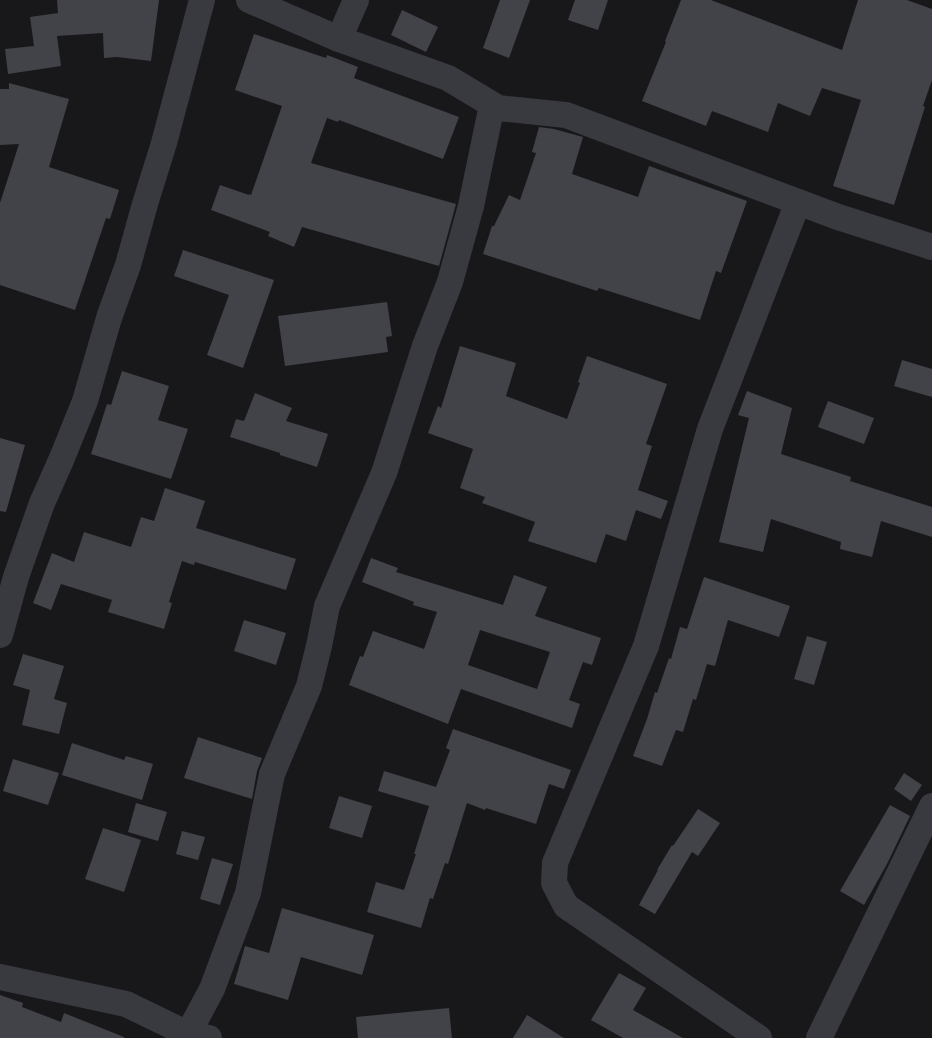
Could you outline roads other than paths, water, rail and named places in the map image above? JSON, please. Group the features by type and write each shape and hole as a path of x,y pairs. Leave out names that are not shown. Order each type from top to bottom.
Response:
{"street":[{"path":"0,635 16,577 42,502 85,401 164,144 202,0"},
{"path":"249,0 339,39 448,78 498,108 566,115 838,217 932,247"},
{"path":"339,39 356,0"},
{"path":"0,977 126,1004 198,1036 212,989 248,893 272,774 309,686 327,606 384,473 425,346 450,282 471,206 492,105"},
{"path":"758,1038 566,906 554,883 555,863 646,646 710,429 798,202"},
{"path":"818,1038 932,806"}]}
